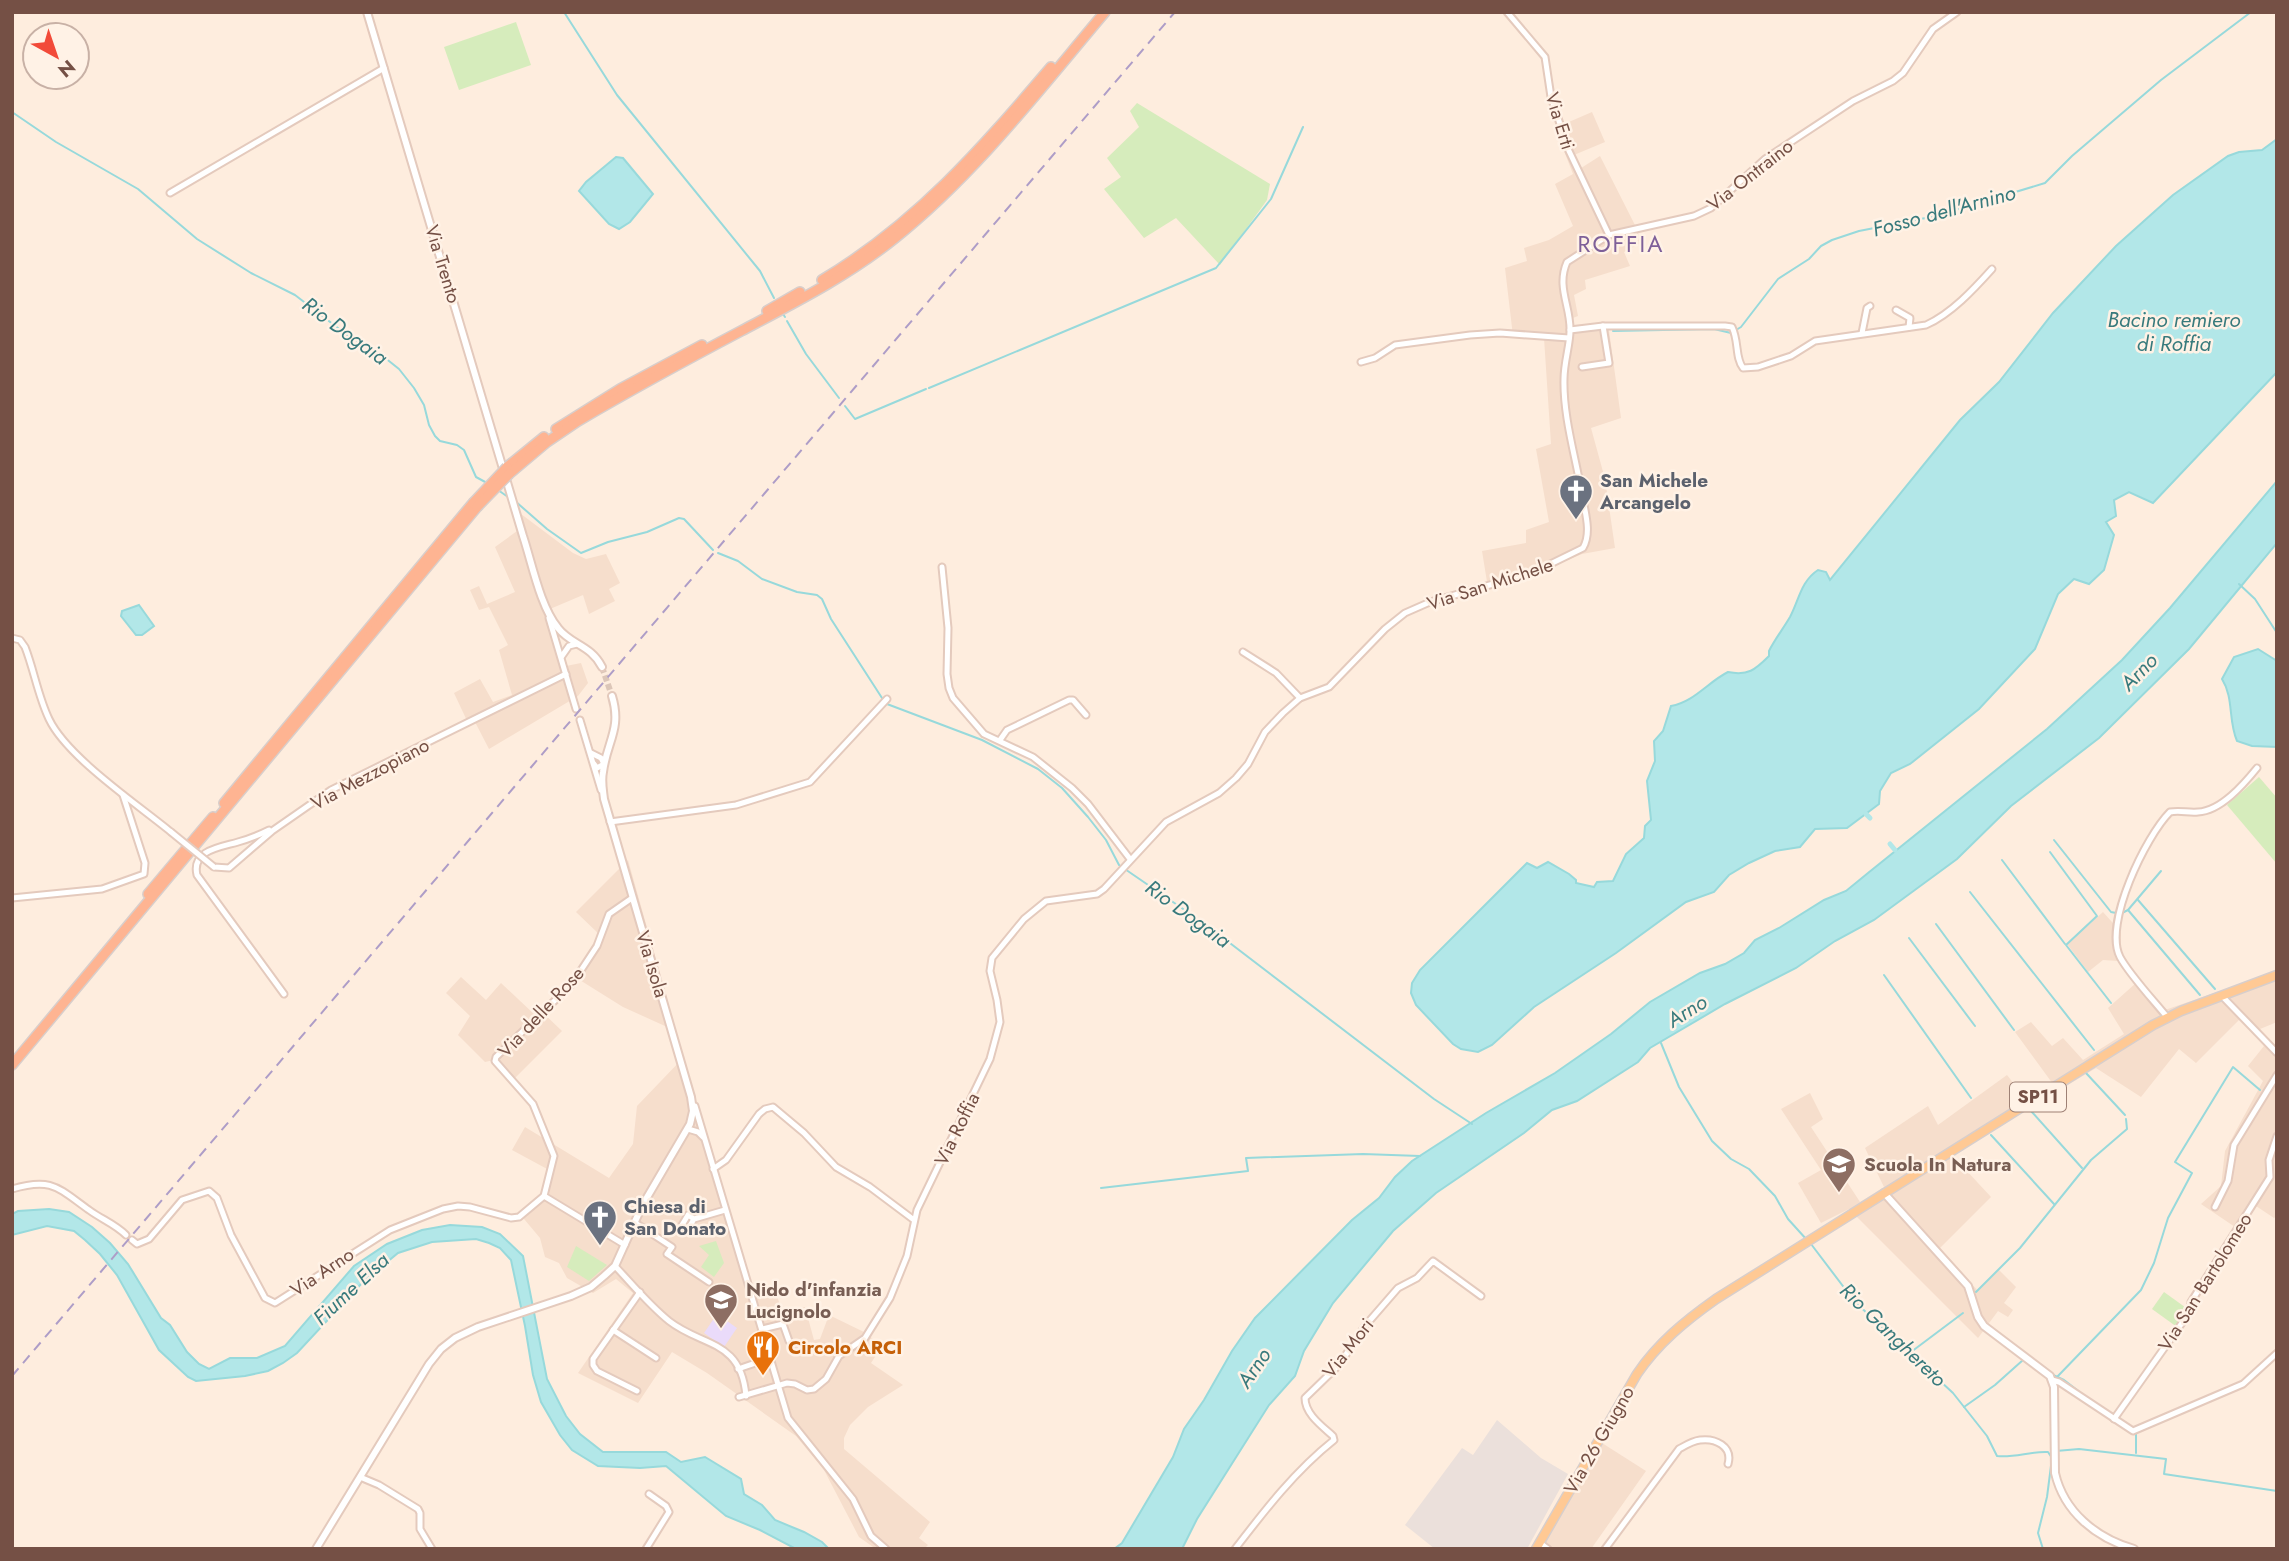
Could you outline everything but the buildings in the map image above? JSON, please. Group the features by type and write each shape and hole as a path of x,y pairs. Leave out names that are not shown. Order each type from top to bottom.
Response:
{"highway":[{"path":"12,1056 475,505 532,445 577,414 808,288 893,230 929,200 979,151 1098,12"},
{"path":"508,471 578,421 851,270 895,238 957,184 985,154 1105,12"},
{"path":"12,1065 475,505"}],"main road":[{"name":"SP11","path":"1884,1193 2167,1017 2277,975"},
{"name":"Via 26 Giugno","path":"1538,1546 1637,1374 1649,1356 1669,1335 1716,1299 1884,1193"}],"street":[{"name":"Via Trento","path":"367,12 547,608"},
{"name":"Via Erti","path":"1507,12 1545,57 1551,97 1569,151 1609,235"},
{"name":"Via Ontraino","path":"1583,548 1587,541 1587,522 1571,439 1564,382 1570,330 1563,287 1564,269 1572,258 1609,235 1695,216 1711,208 1765,159 1853,101 1893,81 1903,73 1933,29 1957,12"},
{"path":"170,193 384,68"},
{"path":"1570,330 1603,326 1690,327 1716,324 1732,327 1737,337 1738,362 1742,368 1748,369 1791,356 1815,341 1926,325 1937,320 1993,269"},
{"path":"1862,333 1867,308 1870,306"},
{"path":"1896,310 1910,317 1909,327"},
{"path":"1582,367 1609,363 1603,326"},
{"path":"1361,362 1375,358 1395,345 1470,335 1500,333 1569,338"},
{"name":"Via San Michele","path":"1127,862 1166,821 1219,793 1236,778 1248,764 1265,732 1300,698 1329,687 1385,629 1405,613 1430,602 1532,573 1583,548"},
{"path":"942,567 948,628 948,688 957,705 984,734 1044,764 1072,788 1088,804 1127,862"},
{"path":"547,608 558,629 594,655 602,667"},
{"path":"547,608 562,649 562,660 576,709"},
{"path":"562,649 568,637"},
{"name":"Via Mezzopiano","path":"12,639 20,640 25,647 52,726 87,763 214,867 229,868 282,824 331,790 566,674"},
{"path":"562,649 572,644 581,645"},
{"path":"1243,652 1276,673 1300,698"},
{"name":"Via Isola","path":"604,799 602,774 616,718 612,696"},
{"path":"610,822 736,805 810,782 887,699"},
{"path":"1000,740 1007,730 1069,699 1086,715"},
{"name":"Via Isola","path":"580,720 589,750 595,760 632,898 788,1418 853,1499 871,1536 886,1549"},
{"path":"604,765 597,768 595,760 610,747"},
{"path":"2167,1017 2119,955 2116,924 2139,856 2157,825 2170,812 2176,810 2196,813 2210,809 2225,800 2257,768"},
{"path":"12,898 102,889 144,874 145,863 122,792"},
{"path":"282,824 254,837 208,851 199,858 195,867 197,875 284,994"},
{"name":"Via Roffia","path":"777,1384 795,1384 807,1390 814,1389 826,1379 839,1356 865,1338 890,1298 907,1256 914,1220 982,1079 998,1034 999,1013 990,976 992,958 1024,919 1046,901 1097,894 1127,862"},
{"name":"Via delle Rose","path":"544,1196 554,1156 533,1104 499,1067 496,1057 572,984 597,946 609,914 632,898"},
{"path":"2222,996 2277,1053"},
{"path":"2215,1207 2228,1181 2234,1145 2277,1075"},
{"path":"316,1549 429,1364 449,1341 590,1287 615,1266 642,1206 689,1127 693,1111 691,1097"},
{"path":"713,1169 726,1160 759,1114 773,1107 804,1133 836,1167 870,1187 914,1220"},
{"path":"689,1127 701,1129"},
{"path":"689,1127 703,1137"},
{"name":"Via San Bartolomeo","path":"2114,1419 2189,1313 2191,1302 2270,1177 2269,1160 2277,1136"},
{"name":"Via Arno","path":"12,1189 30,1184 50,1184 58,1187 137,1244 146,1242 182,1200 209,1191 216,1198 231,1236 265,1298 275,1303 390,1230 443,1209 458,1206 470,1206 519,1217 544,1196"},
{"path":"1884,1193 1968,1286 1978,1317 1984,1325 2028,1357 2052,1380 2130,1430 2246,1383 2277,1353"},
{"path":"544,1196 625,1245"},
{"path":"694,1219 725,1210"},
{"path":"634,1222 672,1247 667,1254 709,1282"},
{"name":"Via Mori","path":"1235,1549 1284,1486 1314,1455 1334,1440 1305,1406 1305,1398 1339,1365 1365,1326 1398,1288 1418,1278 1433,1261 1481,1296"},
{"path":"615,1266 674,1324 720,1347 733,1359 738,1369 743,1396 777,1384"},
{"path":"637,1391 597,1371 593,1359 640,1292"},
{"path":"762,1329 783,1324 789,1341"},
{"path":"613,1330 656,1358"},
{"path":"738,1369 771,1358"},
{"path":"2052,1380 2055,1473 2069,1507 2108,1539 2134,1549"},
{"path":"1605,1549 1679,1449 1701,1439 1716,1441 1728,1450 1728,1464"},
{"path":"360,1477 379,1485 418,1509 420,1529 432,1549"},
{"path":"646,1549 669,1512 666,1506 649,1494"},
{"path":"1538,1546 1548,1549"}],"shaded area":[{"path":"1592,112 1605,142 1574,155 1578,170 1600,156 1638,231 1639,244 1624,252 1630,266 1585,280 1586,289 1574,295 1578,316 1570,319 1573,327 1608,323 1621,418 1591,428 1605,479 1615,548 1582,554 1529,576 1488,588 1482,551 1526,543 1526,530 1549,522 1536,449 1551,444 1544,338 1513,336 1505,268 1527,261 1524,248 1549,240 1573,226 1555,184 1573,174 1555,128"},
{"path":"521,514 573,553 586,559 606,554 620,583 609,589 615,601 589,614 583,595 550,609 566,666 581,663 588,683 578,696 489,749 475,722 469,725 454,693 480,679 493,702 512,695 499,650 508,645 489,607 479,610 470,590 479,586 487,604 515,592 495,547 524,526"},
{"path":"628,860 676,1031 623,1007 575,977 600,935 576,912"},
{"path":"2103,912 2121,932 2121,956 2162,1011 2272,973 2277,984 2277,1022 2260,1029 2277,1047 2277,1216 2274,1218 2256,1206 2235,1227 2201,1204 2221,1186 2225,1151 2263,1081 2248,1066 2264,1046 2240,1019 2196,1063 2179,1049 2141,1097 2096,1068 2058,1091 2015,1032 2031,1022 2052,1046 2063,1038 2083,1060 2124,1034 2108,1008 2136,983 2118,961 2103,960 2088,972 2067,944"},
{"path":"461,977 486,1000 501,983 535,1015 540,1010 562,1031 514,1079 498,1059 485,1062 458,1035 470,1016 446,993"},
{"path":"683,1058 756,1299 776,1293 783,1314 805,1307 814,1340 820,1339 829,1315 864,1332 882,1346 871,1363 903,1385 868,1407 850,1425 844,1438 844,1449 930,1522 919,1538 928,1545 924,1549 876,1549 859,1537 824,1470 796,1436 707,1373 672,1352 638,1403 578,1373 633,1293 616,1279 593,1293 567,1278 559,1263 545,1257 540,1238 519,1213 542,1195 549,1170 512,1150 525,1127 609,1178 633,1144 637,1106"},
{"path":"2007,1075 2031,1106 1952,1155 1991,1197 1940,1248 1977,1290 1999,1270 2016,1287 2004,1303 2013,1310 2008,1317 1998,1311 1978,1338 1849,1209 1821,1223 1798,1183 1821,1170 1781,1109 1810,1093 1823,1119 1811,1127 1860,1202 1884,1187 1865,1148 1928,1106 1938,1125"},
{"name":"Nido d'infanzia Lucignolo","path":"717,1314 737,1328 724,1347 704,1333"},
{"path":"1497,1420 1541,1458 1568,1474 1527,1549 1435,1549 1405,1525 1462,1448 1473,1455"},
{"path":"1602,1443 1646,1471 1591,1549 1552,1549 1544,1544 1541,1549"}],"green space":[{"path":"516,22 531,65 459,90 444,47"},
{"path":"1137,103 1270,184 1267,200 1220,265 1176,218 1144,238 1104,189 1121,177 1107,158 1139,127 1130,111"},
{"path":"2259,777 2277,798 2277,864 2227,805"},
{"path":"716,1241 724,1263 714,1277 701,1267 709,1255 699,1246"},
{"path":"576,1246 607,1265 589,1281 567,1267"},
{"path":"2164,1292 2189,1310 2177,1327 2152,1309"}],"water":[{"name":"Bacino remiero di Roffia","path":"2277,139 2277,372 2153,503 2129,492 2114,500 2116,516 2106,522 2114,535 2104,570 2089,584 2074,579 2058,594 2035,649 1979,709 1910,764 1891,773 1880,791 1879,804 1847,828 1815,829 1800,847 1775,851 1729,875 1714,892 1686,902 1616,953 1534,1007 1492,1045 1478,1052 1461,1049 1453,1044 1416,1005 1411,993 1412,983 1420,970 1527,863 1537,868 1548,862 1569,874 1576,883 1594,887 1597,882 1613,881 1626,854 1644,838 1645,826 1651,820 1647,781 1655,761 1654,741 1663,731 1671,706 1694,696 1728,672 1751,671 1769,656 1769,651 1812,574 1818,570 1826,572 1830,580 1960,420 1999,382 2053,313 2116,246 2173,195 2228,156 2262,150"},
{"path":"616,157 623,158 653,194 630,222 619,229 609,224 579,191"},
{"name":"Arno","path":"2277,481 2277,543 2189,649 2099,738 2011,806 1957,859 1874,920 1835,941 1796,968 1725,1004 1650,1048 1638,1062 1577,1101 1552,1110 1524,1133 1436,1193 1393,1231 1333,1303 1304,1351 1295,1376 1269,1405 1197,1519 1182,1549 1114,1549 1122,1543 1173,1457 1184,1429 1255,1318 1352,1220 1379,1198 1412,1161 1555,1073 1611,1034 1650,1002 1700,973 1725,964 1744,953 1755,940 1824,900 1846,891 2047,729 2122,660 2170,608"},
{"path":"139,605 154,626 142,635 136,635 121,616 122,611"},
{"path":"2258,649 2277,661 2277,747 2252,746 2237,741 2228,694 2222,679 2234,657"},
{"name":"Fiume Elsa","path":"49,1209 69,1212 110,1243 128,1264 161,1318 170,1325 187,1352 199,1364 209,1369 230,1358 257,1358 285,1346 354,1266 387,1244 422,1230 450,1225 482,1227 500,1234 523,1256 547,1379 566,1416 580,1434 603,1452 666,1452 681,1462 705,1457 741,1479 744,1494 762,1505 775,1520 804,1532 829,1549 796,1549 726,1516 666,1466 598,1466 572,1450 541,1402 533,1375 511,1260 500,1248 489,1243 476,1239 432,1242 398,1253 363,1282 297,1353 283,1363 268,1371 245,1376 196,1381 159,1350 117,1275 100,1254 74,1231 47,1226 12,1235 12,1214 18,1211"}],"waterway":[{"path":"564,12 617,95 760,271 774,298"},
{"name":"Fosso dell'Arnino","path":"1736,330 1778,279 1832,240 1859,231 1936,216 2045,183 2072,156 2161,80 2251,12"},
{"name":"Rio Dogaia","path":"12,112 56,142 138,189 197,239 251,273 295,295 347,335 384,357 399,369 414,388 424,405 435,436 440,441 457,445 464,450 476,477 487,483"},
{"path":"929,388 1216,268 1271,199 1303,127"},
{"path":"787,321 806,354 839,398"},
{"name":"Fosso dell'Arnino","path":"1613,331 1714,329 1731,333"},
{"path":"845,406 855,419 926,389"},
{"name":"Rio Dogaia","path":"498,490 508,497"},
{"name":"Rio Dogaia","path":"515,501 547,529 581,553 608,542 647,532 679,518 684,519 713,550"},
{"name":"Rio Dogaia","path":"718,553 738,561 762,579 797,592 817,595 822,599 831,619 882,698"},
{"path":"2239,584 2255,599 2277,633"},
{"name":"Rio Dogaia","path":"887,704 982,740 1038,769 1062,788 1088,817 1106,840 1119,865 1205,924 1434,1099 1472,1124"},
{"path":"1866,814 1870,818"},
{"path":"2054,840 2111,912 2116,913"},
{"path":"1890,844 1895,850"},
{"path":"2050,852 2097,916 2066,945 2111,1003"},
{"path":"2002,860 2065,944"},
{"path":"2122,913 2128,910 2161,871"},
{"path":"1970,892 2094,1050"},
{"path":"2138,900 2215,989"},
{"path":"2128,910 2200,995"},
{"path":"1936,924 2014,1030"},
{"path":"1909,938 1975,1026"},
{"path":"1884,975 1971,1098"},
{"name":"Rio Ganghereto","path":"1661,1043 1679,1087 1712,1141 1731,1159 1749,1169 1775,1196 1788,1219 1807,1240"},
{"path":"2057,1377 2141,1290 2154,1263 2168,1218 2192,1173 2175,1162 2233,1067 2260,1090"},
{"path":"2086,1073 2125,1115"},
{"path":"2031,1111 2082,1168"},
{"path":"1976,1292 2020,1248 2091,1160 2127,1129 2126,1119"},
{"path":"1991,1135 2054,1204"},
{"path":"1101,1188 1248,1171 1246,1158 1363,1154 1420,1156"},
{"name":"Rio Ganghereto","path":"1811,1244 1855,1302 1953,1393 1987,1436 1997,1456 2048,1452 2052,1458 2047,1497 2038,1533 2043,1549"},
{"path":"1911,1352 1963,1313"},
{"path":"2026,1354 2048,1370"},
{"path":"1964,1407 1995,1385 2023,1360"},
{"path":"2051,1374 2064,1380 2090,1400"},
{"path":"2136,1432 2136,1453"},
{"path":"2056,1451 2079,1449 2166,1459 2164,1474 2277,1491"}],"tunnel":[{"path":"602,667 612,696"}],"railway":[{"path":"12,1376 1175,12"}],"place":[{"name":"San Michele Arcangelo","path":"1576,521"},
{"name":"Scuola In Natura","path":"1839,1194"},
{"name":"Chiesa di San Donato","path":"600,1247"},
{"name":"Nido d'infanzia Lucignolo","path":"721,1330"},
{"name":"Circolo ARCI","path":"763,1377"}],"district":[{"name":"ROFFIA","path":"1621,244"}]}
